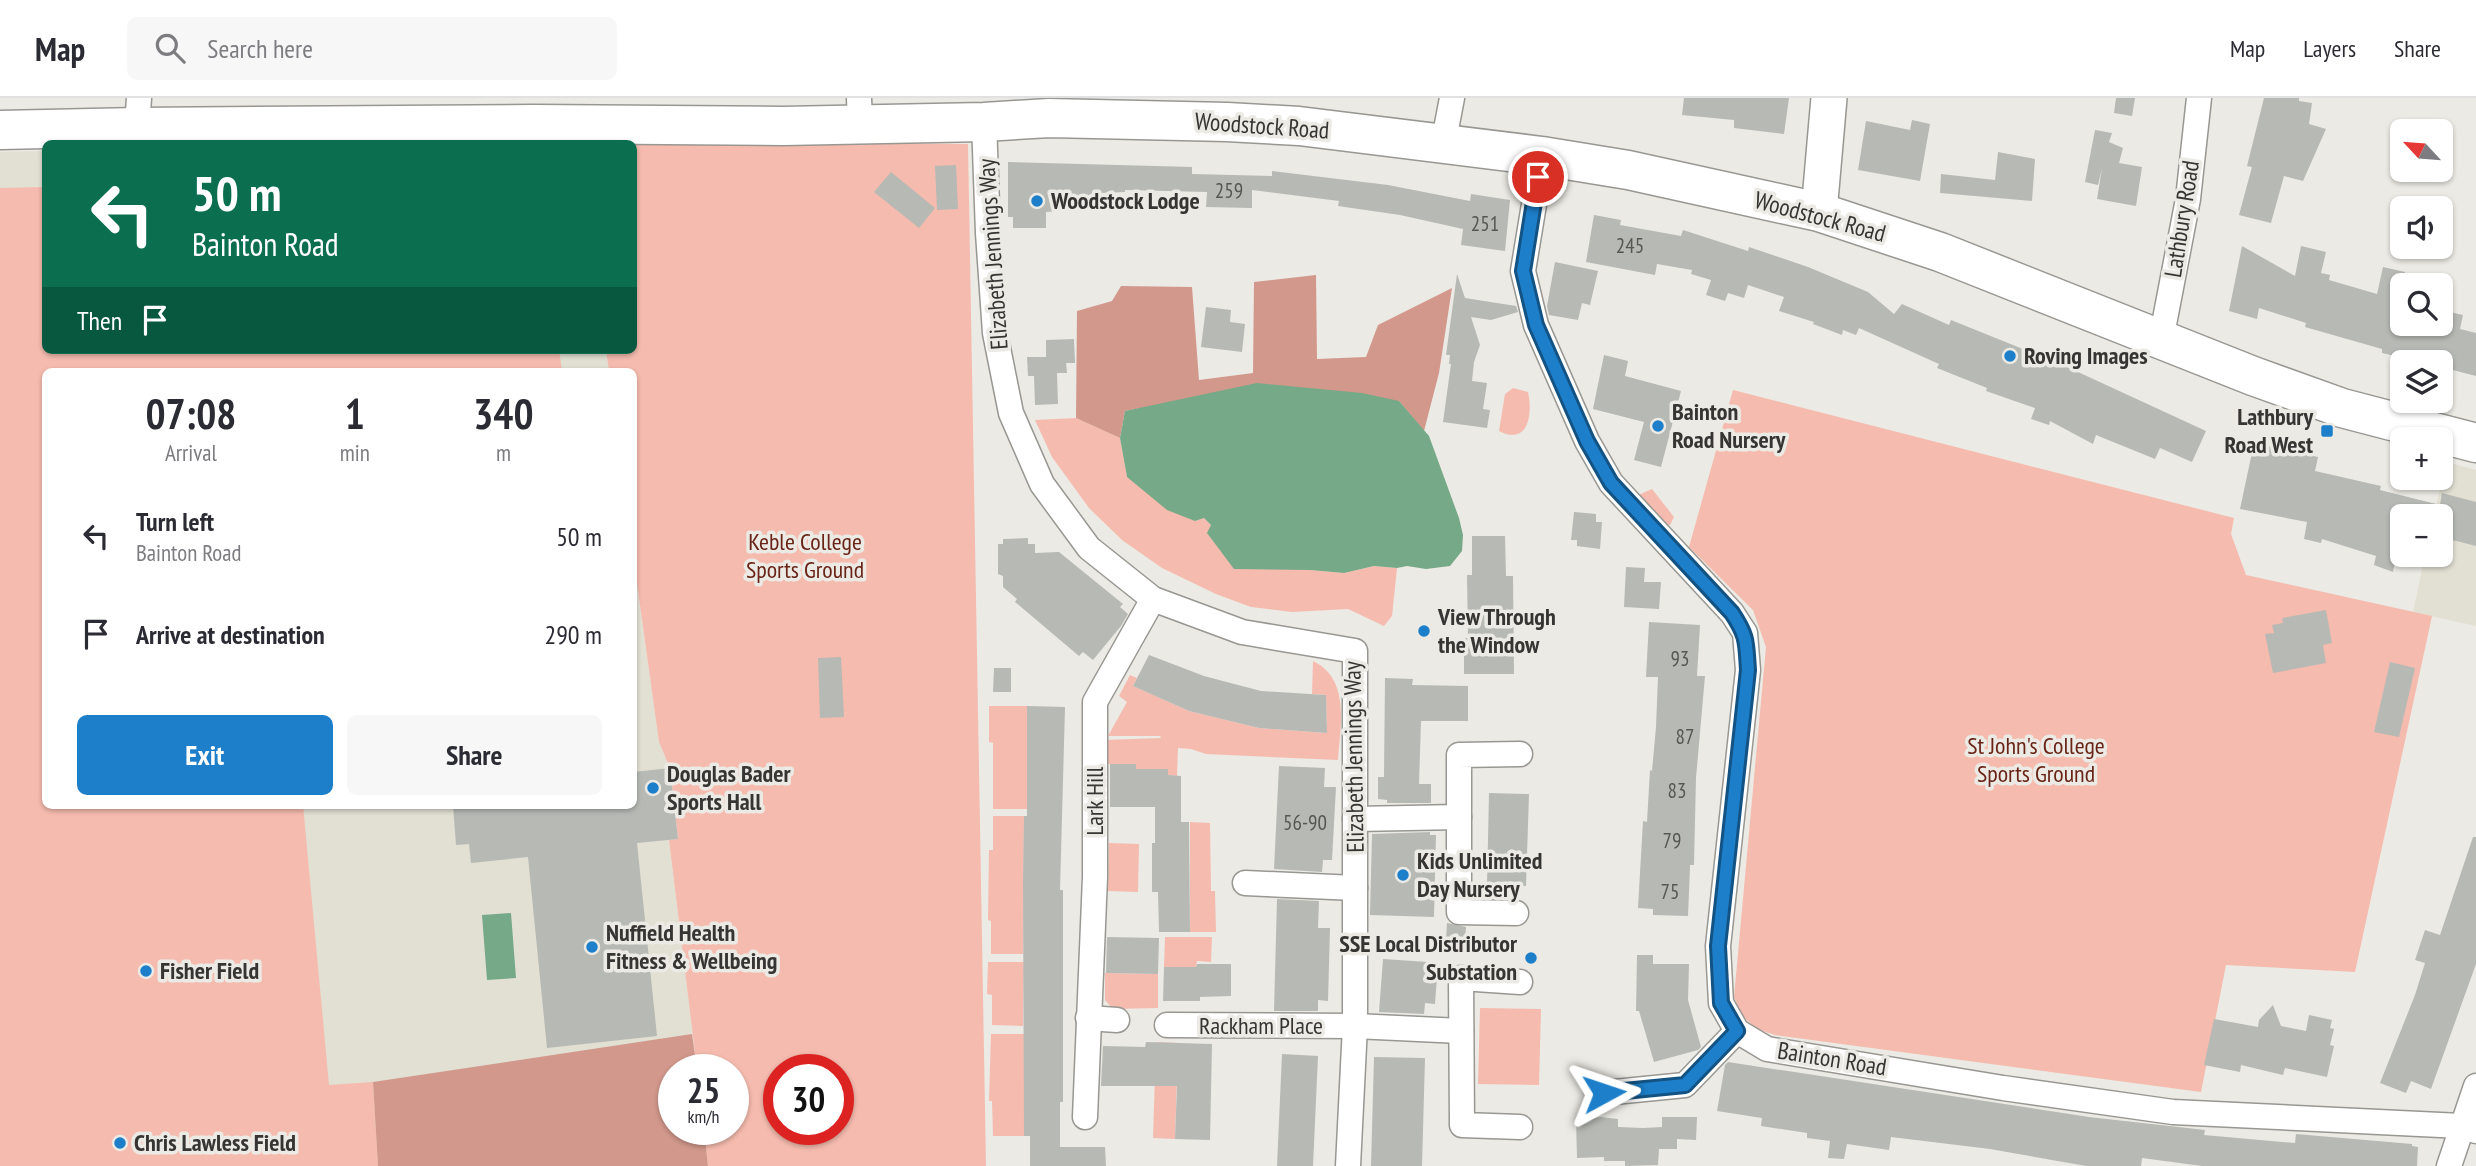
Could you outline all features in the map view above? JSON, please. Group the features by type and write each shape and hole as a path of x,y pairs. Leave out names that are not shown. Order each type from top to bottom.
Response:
{"main road":[{"path":"1819,212 1829,98"},
{"name":"Woodstock Road","path":"0,130 138,112 534,124 783,126 859,111 984,122 1144,109 1542,156 1628,170 1819,212 1940,252 2342,408 2476,443"}],"street":[{"path":"1443,145 1452,98"},
{"name":"Lathbury Road","path":"2161,340 2188,199 2199,98"},
{"name":"Elizabeth Jennings Way","path":"984,122 995,333 1011,413 1042,484 1088,548 1153,599 1242,632 1355,651 1355,1026 1349,1166"},
{"path":"1542,156 1523,271 1536,325 1587,441 1611,483 1732,613 1745,633 1748,670 1718,946 1721,1003 1737,1031 1685,1085 1604,1093"},
{"name":"Lark Hill","path":"1085,1117 1095,877 1095,702 1153,599"},
{"path":"1516,913 1459,912 1459,755 1520,754"},
{"path":"1355,819 1459,817"},
{"name":"Elizabeth Jennings Way","path":"1245,883 1355,888"},
{"path":"1520,982 1461,978 1462,1125 1520,1127"},
{"path":"1088,1018 1117,1020"},
{"name":"Rackham Place","path":"1167,1025 1355,1026 1461,1031"},
{"name":"Bainton Road","path":"1737,1031 1767,1049 2003,1088 2172,1112 2469,1128"},
{"path":"2449,1166 2469,1128 2476,1086"}],"shaded area":[{"path":"42,151 42,354 607,354 609,368 42,368 42,809 637,809 637,584 659,742 670,768 678,839 669,841 695,1054 658,1054 658,1145 706,1145 708,1166 0,1166 0,152"},
{"path":"1316,275 1317,359 1366,357 1378,325 1452,288 1439,373 1424,431 1399,401 1185,400 1125,411 1120,438 1076,418 1077,311 1112,301 1121,286 1192,287 1199,380 1253,373 1254,282"},
{"path":"1257,383 1362,393 1399,401 1429,436 1459,518 1463,535 1462,551 1450,566 1426,569 1374,566 1344,573 1234,569 1207,533 1211,525 1204,518 1195,521 1167,510 1127,477 1120,438 1125,411"},
{"path":"2453,464 2476,470 2476,626 2413,612 2422,567 2453,567 2453,504 2437,504 2440,490 2453,490"},
{"path":"511,913 516,978 487,980 482,915"},
{"path":"692,1034 695,1054 658,1054 658,1145 706,1145 708,1166 378,1166 373,1082"}],"green space":[{"name":"Keble College Sports Ground","path":"968,144 986,1166 708,1166 706,1145 749,1145 749,1054 695,1054 669,840 678,839 670,768 659,742 637,584 637,368 609,368 607,354 637,354 637,145"},
{"path":"42,187 42,354 560,354 562,368 42,368 42,809 303,809 329,1085 373,1082 378,1166 0,1166 0,188"},
{"path":"1513,388 1528,392 1530,409 1529,418 1522,431 1509,435 1499,431 1505,394"},
{"name":"St John's College Sports Ground","path":"1733,390 2234,518 2231,534 2246,575 2432,616 2355,972 2226,965 2201,1092 1775,1035 1749,1022 1734,997 1766,647 1753,610 1689,547"},
{"path":"1076,418 1120,438 1127,477 1195,521 1204,518 1211,525 1310,570 1344,573 1374,566 1397,568 1392,616 1384,626 1348,609 1292,612 1251,607 1216,594 1162,568 1122,540 1089,508 1052,457 1035,420"},
{"path":"1652,489 1674,517 1670,525 1663,528 1634,497"},
{"path":"1313,661 1325,669 1338,692 1341,719 1338,760 1206,754 1178,748 1177,776 1168,775 1168,769 1136,769 1135,764 1108,764 1107,768 1104,768 1105,740 1161,738 1108,736 1127,702 1119,696 1130,675 1137,678 1133,686 1189,711 1259,728 1327,733 1326,695 1312,694"},
{"path":"989,706 1027,706 1027,809 993,809 993,743 989,742"},
{"path":"993,816 1024,816 1023,954 991,954 991,921 988,920 989,850 993,850"},
{"path":"1190,822 1210,823 1211,891 1215,891 1216,932 1190,932"},
{"path":"1109,843 1139,844 1138,892 1108,891"},
{"path":"1165,937 1212,937 1211,962 1197,961 1196,967 1164,967"},
{"path":"988,962 1024,962 1023,1026 992,1025 992,995 987,994"},
{"path":"1105,973 1158,974 1158,1008 1113,1009 1105,1000"},
{"path":"1480,1008 1541,1009 1539,1085 1478,1084"},
{"path":"991,1034 1024,1034 1024,1136 993,1136 992,1101 989,1101"},
{"path":"1156,1042 1178,1043 1175,1139 1153,1138"}],"building":[{"path":"1684,98 1789,98 1784,134 1734,128 1734,120 1682,115"},
{"path":"2116,98 2135,98 2132,116 2114,113"},
{"path":"2264,98 2299,98 2299,101 2312,103 2309,124 2326,129 2303,181 2284,176 2271,223 2239,215 2252,167 2247,166"},
{"path":"1912,120 1930,124 1920,181 1858,170 1866,121 1910,130"},
{"path":"2095,130 2112,133 2109,142 2123,148 2119,163 2142,167 2136,206 2097,199 2102,168 2098,185 2085,182"},
{"path":"1998,152 2035,159 2032,201 1940,193 1941,174 1995,180"},
{"path":"1008,162 1192,167 1192,174 1272,176 1272,171 1388,185 1470,201 1471,194 1510,200 1505,251 1461,245 1463,229 1400,215 1338,206 1339,201 1252,190 1252,208 1206,207 1207,192 1125,190 1100,193 1100,208 1046,212 1046,228 1013,228 1013,217 1008,217"},
{"path":"956,165 958,209 937,210 935,166"},
{"path":"891,172 935,208 919,228 874,192"},
{"path":"1594,215 1621,220 1620,225 1681,236 1683,230 1748,251 1749,247 1808,267 1868,292 1894,314 1902,304 1949,325 1951,320 2065,366 2206,431 2192,462 2160,448 2155,459 2096,435 2093,444 2050,421 2049,425 2031,419 2035,408 1986,391 1987,388 1937,368 1939,364 1859,328 1856,335 1843,330 1842,335 1813,324 1814,322 1779,311 1784,297 1748,285 1744,298 1728,293 1725,301 1706,295 1711,280 1691,274 1692,270 1657,264 1655,275 1586,262"},
{"path":"2242,246 2295,276 2301,246 2326,252 2321,273 2330,275 2329,280 2377,294 2383,267 2405,272 2390,273 2390,336 2453,336 2453,313 2463,315 2460,329 2476,333 2476,376 2453,370 2453,350 2390,350 2390,355 2382,353 2382,349 2305,327 2306,323 2259,308 2257,319 2229,311"},
{"path":"1555,262 1598,271 1590,305 1582,303 1578,320 1549,315 1547,306"},
{"path":"1457,274 1465,298 1516,306 1518,312 1491,320 1471,317 1480,345 1474,362 1472,381 1487,383 1483,409 1490,410 1487,428 1443,422 1451,364 1450,355 1446,355"},
{"path":"1206,307 1231,310 1230,322 1245,324 1242,352 1201,347"},
{"path":"1074,339 1075,363 1066,363 1067,373 1057,373 1058,404 1035,405 1034,376 1028,376 1027,357 1046,357 1046,340"},
{"path":"1604,355 1628,361 1625,376 1681,391 1661,467 1634,460 1644,422 1593,409"},
{"path":"2254,443 2318,457 2315,471 2381,486 2380,490 2436,504 2390,504 2390,567 2394,567 2393,572 2374,565 2376,556 2322,539 2321,543 2304,539 2307,522 2240,509"},
{"path":"2442,493 2476,502 2476,546 2453,540 2453,504 2440,504"},
{"path":"1574,512 1596,514 1596,522 1602,522 1600,549 1577,546 1577,540 1571,540"},
{"path":"1472,536 1505,536 1506,576 1513,576 1514,674 1464,674 1464,638 1468,638 1467,575 1472,575"},
{"path":"1028,538 1028,544 1035,544 1035,553 1059,552 1123,604 1120,607 1128,614 1093,660 1083,652 1079,656 1015,602 1017,599 1003,587 1003,576 998,574 998,544 1003,544 1003,539"},
{"path":"1626,567 1645,568 1644,582 1661,582 1659,609 1624,607"},
{"path":"2326,610 2332,643 2323,645 2326,663 2273,673 2265,634 2274,633 2272,625 2283,623 2282,618"},
{"path":"1649,622 1700,625 1697,676 1705,676 1696,778 1694,865 1690,865 1688,916 1653,915 1653,909 1638,908 1643,821 1647,822 1658,677 1646,677"},
{"path":"1149,655 1204,676 1261,691 1326,695 1327,733 1259,728 1189,711 1133,686"},
{"path":"841,657 844,717 820,718 818,658"},
{"path":"2390,662 2415,668 2399,737 2374,732"},
{"path":"994,668 1011,668 1011,692 993,692"},
{"path":"1385,678 1413,679 1412,685 1468,686 1468,721 1421,721 1419,784 1431,784 1431,803 1387,803 1387,800 1378,799 1378,777 1384,777"},
{"path":"1027,706 1065,707 1060,890 1063,890 1063,1102 1060,1102 1060,1147 1105,1147 1106,1166 1030,1166 1030,1136 1024,1136 1023,882 1024,816 1027,816"},
{"path":"1110,764 1136,764 1136,769 1168,769 1168,775 1181,776 1181,822 1189,822 1190,932 1159,932 1158,892 1152,892 1155,807 1110,807"},
{"path":"1279,766 1325,768 1324,787 1336,787 1332,860 1323,860 1322,872 1274,869"},
{"name":"Nuffield Health Fitness & Wellbeing","path":"670,768 678,839 637,843 657,1036 547,1048 528,857 471,863 469,844 456,845 453,809 637,809 637,772"},
{"path":"1489,793 1529,794 1526,886 1487,885"},
{"name":"Kids Unlimited Day Nursery","path":"1430,832 1430,835 1436,835 1434,917 1370,915 1372,834"},
{"path":"2473,837 2476,837 2476,964 2431,1089 2411,1081 2406,1093 2380,1083 2425,963 2415,960 2425,930 2440,935"},
{"path":"1277,899 1319,901 1318,928 1330,928 1328,1001 1318,1000 1318,1011 1274,1011"},
{"path":"1447,923 1466,927 1465,941 1446,940"},
{"path":"1107,937 1159,938 1158,974 1106,973"},
{"path":"1637,955 1653,955 1653,964 1689,964 1688,1000 1701,1047 1698,1050 1654,1062 1639,1011 1636,1011"},
{"path":"1383,959 1428,962 1427,976 1437,977 1435,1004 1425,1003 1424,1014 1379,1012"},
{"path":"1197,964 1231,964 1231,996 1200,997 1200,1001 1163,1001 1164,967 1196,967"},
{"path":"2273,1005 2281,1026 2306,1031 2309,1015 2332,1020 2330,1028 2334,1029 2330,1045 2334,1046 2327,1077 2285,1068 2283,1075 2241,1065 2240,1072 2204,1065 2214,1019 2258,1027 2259,1020"},
{"path":"1146,1042 1212,1044 1210,1140 1175,1139 1177,1086 1101,1086 1103,1046 1145,1047"},
{"path":"1282,1054 1318,1056 1313,1166 1277,1166"},
{"path":"1374,1057 1425,1058 1422,1166 1371,1166"},
{"path":"1728,1062 2089,1117 2205,1130 2204,1135 2295,1143 2296,1134 2412,1144 2418,1147 2417,1166 2202,1166 2142,1158 2141,1166 2086,1166 1990,1149 1891,1137 1889,1150 1847,1144 1844,1159 1828,1158 1830,1141 1807,1138 1807,1133 1761,1126 1762,1118 1717,1111 1725,1065"},
{"path":"1662,1117 1697,1117 1696,1140 1677,1139 1677,1149 1659,1149 1658,1165 1625,1166 1625,1161 1604,1161 1604,1157 1577,1158 1576,1119 1618,1119 1618,1127 1643,1128 1662,1127"}],"place":[{"name":"Woodstock Lodge","path":"1037,201"},
{"name":"Roving Images","path":"2010,356"},
{"name":"Bainton Road Nursery","path":"1658,426"},
{"name":"Lathbury Road West","path":"2327,431"},
{"name":"View Through the Window","path":"1424,631"},
{"name":"Douglas Bader Sports Hall","path":"653,788"},
{"name":"Kids Unlimited Day Nursery","path":"1403,875"},
{"name":"Nuffield Health Fitness & Wellbeing","path":"592,947"},
{"name":"SSE Local Distributor Substation","path":"1531,958"},
{"name":"Fisher Field","path":"146,971"},
{"name":"Chris Lawless Field","path":"120,1143"}],"route":[{"path":"1538,177 1523,271 1536,325 1587,441 1611,483 1732,613 1745,633 1748,670 1718,946 1721,1003 1737,1031 1685,1085 1604,1093"}]}
